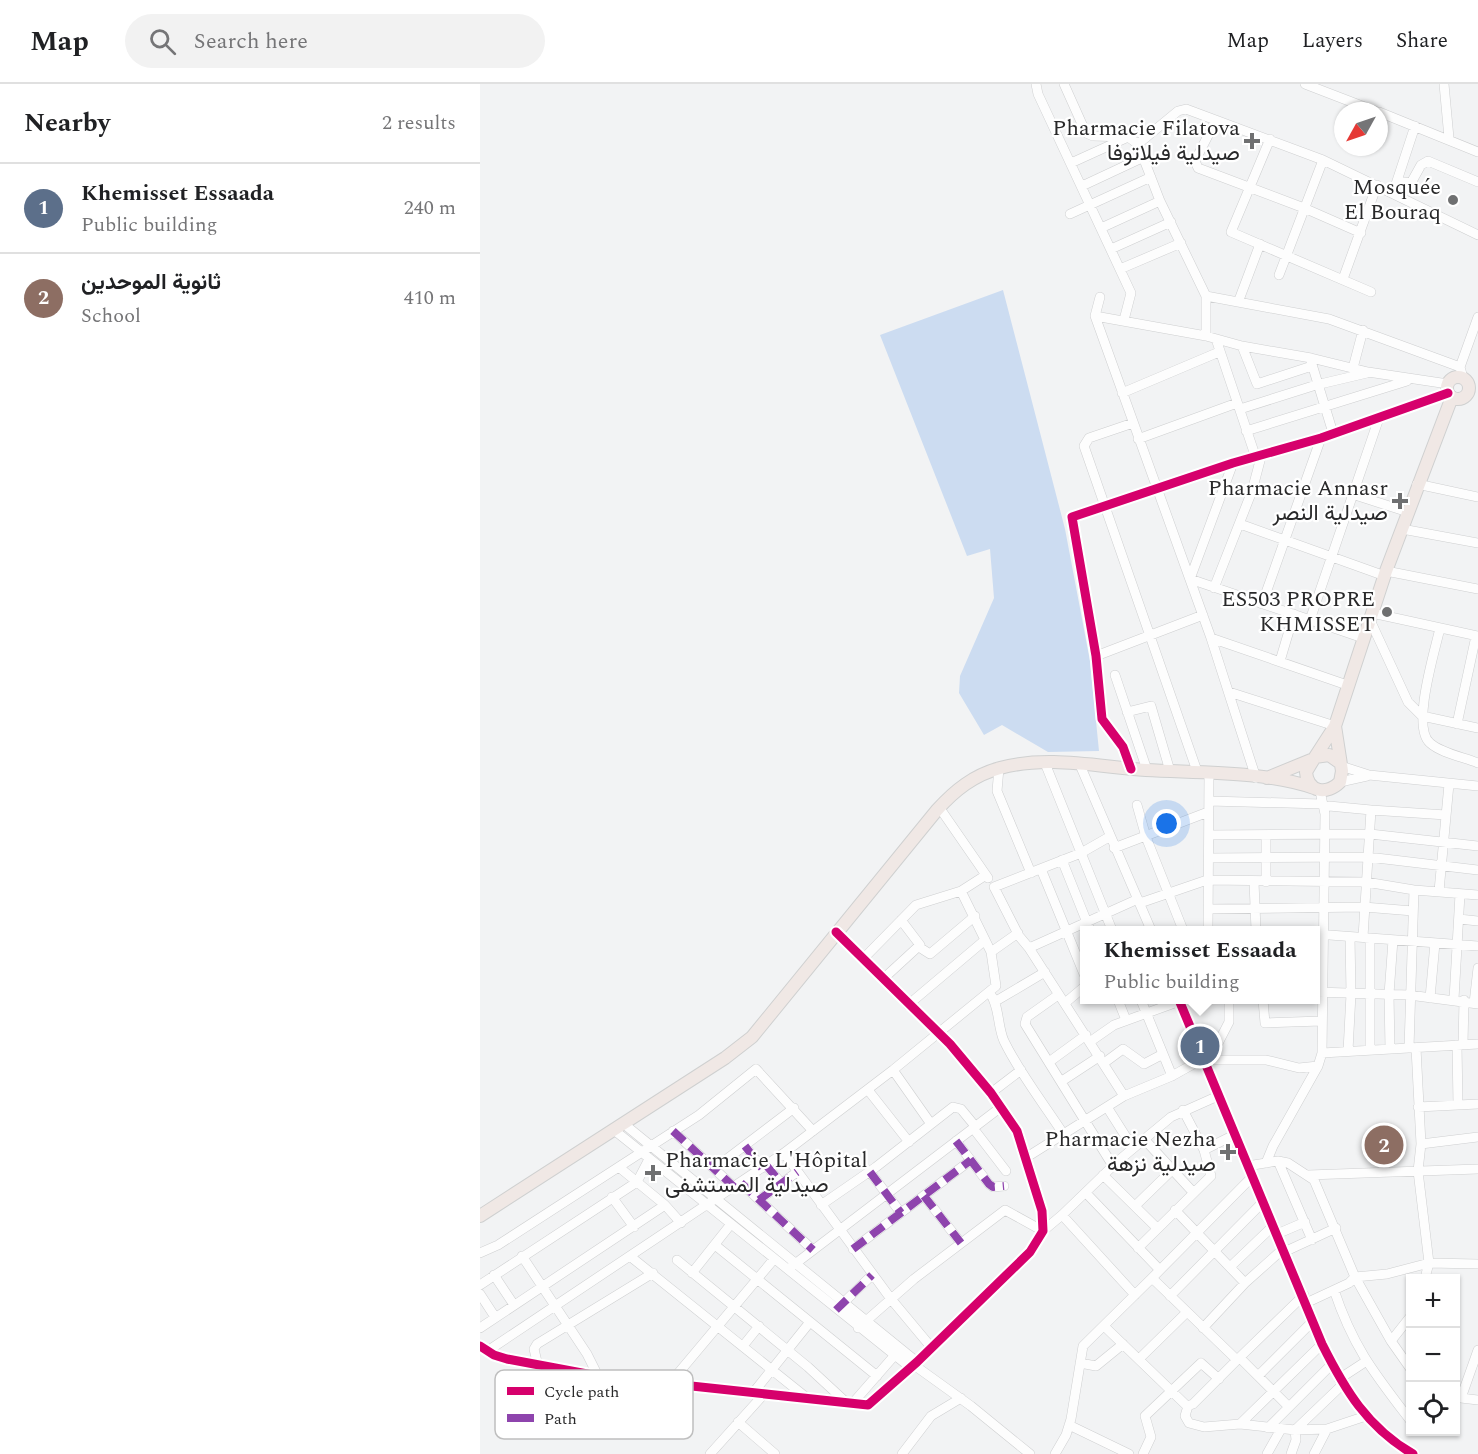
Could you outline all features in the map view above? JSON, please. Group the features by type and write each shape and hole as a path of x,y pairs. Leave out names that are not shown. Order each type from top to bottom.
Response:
{"main road":[{"path":"1317,789 1306,778 1307,766 1335,726 1363,638 1454,378 1467,378 1468,392 1472,397"},
{"path":"1449,391 1457,399 1472,397"},
{"path":"480,1216 619,1127 752,1037 777,1010 836,932 939,807 958,788 982,774 999,768 1045,763 1203,772 1296,782 1317,789 1337,785 1340,764 1335,726"},
{"path":"1259,779 1313,758 1329,755 1340,764"}],"street":[{"path":"1036,84 1132,295 1124,320"},
{"path":"1064,84 1086,133 1093,136 1128,137 1138,144 1160,201 1206,296 1211,337 1219,352 1246,431 1259,457 1252,491 1214,588"},
{"path":"1305,84 1326,88 1356,102"},
{"path":"1444,84 1449,138"},
{"path":"1138,144 1182,109 1323,160 1478,235"},
{"path":"1388,116 1449,138 1478,152"},
{"path":"1216,120 1196,158 1196,166 1206,173 1304,208 1361,233"},
{"path":"1392,193 1415,126"},
{"path":"1071,164 1128,137"},
{"path":"1270,139 1231,232 1371,292"},
{"path":"1082,186 1144,157"},
{"path":"1279,275 1323,160"},
{"path":"1397,182 1411,183 1421,165 1428,161 1478,182"},
{"path":"1071,214 1151,177"},
{"path":"1343,279 1377,185"},
{"path":"1101,228 1160,201"},
{"path":"1111,249 1171,222"},
{"path":"1120,269 1181,243"},
{"path":"1239,300 1260,244"},
{"path":"1206,296 1312,314 1363,330 1467,378 1478,317"},
{"path":"1100,297 1095,316 1203,615 1259,779"},
{"path":"1095,316 1211,337 1312,362 1411,380 1449,391"},
{"path":"1353,368 1363,330"},
{"path":"1242,346 1253,380 1257,384 1312,362"},
{"path":"1122,393 1219,352"},
{"path":"1312,362 1316,385 1332,433"},
{"path":"1138,439 1238,406 1368,372"},
{"path":"1246,431 1411,380"},
{"path":"1131,769 1123,747 1103,723 1095,656 1072,520 1077,513 1233,463 1321,438 1449,391"},
{"path":"1310,620 1355,495 1379,418"},
{"path":"1133,423 1089,438 1084,443 1150,634 1203,772 1209,801 1208,926"},
{"path":"1262,604 1286,543 1321,438"},
{"path":"1190,579 1233,463"},
{"path":"1417,484 1478,497"},
{"path":"1355,495 1408,512"},
{"path":"1239,524 1286,543 1385,574 1478,589"},
{"path":"1402,529 1478,543"},
{"path":"1190,579 1363,638"},
{"path":"1280,661 1294,614"},
{"path":"1095,656 1203,615"},
{"path":"1371,616 1477,636 1457,724"},
{"path":"1371,616 1408,702 1422,716 1478,728"},
{"path":"1440,628 1422,716 1425,735 1432,745 1478,763"},
{"path":"1211,638 1347,685"},
{"path":"1115,675 1147,770"},
{"path":"1229,692 1335,726"},
{"path":"1127,712 1151,706 1170,771"},
{"path":"1045,763 1110,926"},
{"path":"1340,764 1369,775 1478,786"},
{"path":"1080,765 1109,837 1149,926"},
{"path":"999,768 997,791 1030,873"},
{"path":"1320,926 1325,808 1337,785 1369,775"},
{"path":"1439,891 1449,784"},
{"path":"1317,789 1325,808"},
{"path":"1209,801 1446,815"},
{"path":"1137,805 1146,837 1181,926"},
{"path":"939,807 994,887 1018,933 1124,1096"},
{"path":"1370,1050 1370,994 1364,908 1371,810"},
{"path":"1114,848 1208,812"},
{"path":"1209,835 1370,834 1478,846"},
{"path":"1266,836 1266,882"},
{"path":"994,887 1081,853 1109,837"},
{"path":"1209,858 1368,857 1478,870"},
{"path":"1062,860 1089,926"},
{"path":"1041,869 1080,965"},
{"path":"863,959 924,901 961,891 986,875"},
{"path":"1090,926 1106,915 1139,901 1207,880 1366,882 1414,890 1478,895"},
{"path":"1254,882 1256,926"},
{"path":"1414,890 1414,942 1409,994 1421,1144 1418,1171 1429,1263 1426,1274"},
{"path":"961,891 975,916 990,952 996,981 993,997 1002,1037 1064,1135"},
{"path":"1458,1105 1460,894"},
{"path":"1208,909 1364,908 1413,911"},
{"path":"919,946 930,954 975,916"},
{"path":"1459,919 1478,921"},
{"path":"883,979 919,946 920,942 902,920"},
{"path":"1029,948 1066,932 1080,929"},
{"path":"836,932 938,1032 1001,1107 1017,1131 1027,1157 1042,1211 1043,1231"},
{"path":"990,952 1018,933"},
{"path":"1320,934 1478,946"},
{"path":"1348,1051 1351,994 1350,937"},
{"path":"909,1005 985,940"},
{"path":"1390,1049 1389,994 1393,940"},
{"path":"1430,998 1435,943"},
{"path":"1320,992 1409,994 1476,1003 1478,968"},
{"path":"562,1370 494,1355 482,1347 555,1306 708,1206 868,1090 938,1032 993,997 1045,972"},
{"path":"1065,1003 1080,990"},
{"path":"1058,995 1027,1017 1024,1024 1062,1081 1113,1166"},
{"path":"1120,1004 1126,1020"},
{"path":"1143,1004 1172,1076"},
{"path":"1049,1062 1088,1038 1168,1004"},
{"path":"1181,1004 1305,1299 1312,1322 1340,1382 1366,1416 1385,1434 1413,1454"},
{"path":"1027,1157 1064,1135 1084,1119 1124,1096 1172,1076 1214,1053 1226,1032 1229,1022 1229,1004"},
{"path":"1263,1004 1265,1023 1321,1021"},
{"path":"1266,1163 1273,1146 1318,1066 1322,1053 1319,1004"},
{"path":"1322,1053 1478,1044"},
{"path":"1062,1081 1123,1049 1144,1064 1163,1054"},
{"path":"1204,1060 1266,1060 1299,1068 1318,1066"},
{"path":"480,1284 637,1182 651,1146 699,1115 756,1069 813,1131"},
{"path":"893,1070 931,1124"},
{"path":"991,1093 1021,1070"},
{"path":"868,1090 909,1142"},
{"path":"693,1386 868,1405 914,1365 1017,1267 1043,1231 1133,1148 1183,1110 1218,1096"},
{"path":"1418,1107 1478,1104"},
{"path":"821,1205 870,1172 956,1106 1006,1171"},
{"path":"791,1267 1001,1107"},
{"path":"1107,1107 1133,1148"},
{"path":"715,1168 794,1108"},
{"path":"1138,1248 1192,1191 1210,1176 1204,1150 1183,1110"},
{"path":"619,1127 651,1146 862,1325 961,1398 1030,1454"},
{"path":"619,1127 646,1156 774,1259 791,1267"},
{"path":"673,1131 715,1168 759,1200 813,1250"},
{"path":"1204,1150 1234,1135"},
{"path":"1421,1144 1478,1137"},
{"path":"1144,1140 1192,1191"},
{"path":"956,1141 991,1186 1004,1186"},
{"path":"745,1146 781,1184"},
{"path":"784,1153 852,1249 931,1347"},
{"path":"480,1253 498,1245 620,1168 646,1156"},
{"path":"852,1249 971,1160"},
{"path":"1278,1161 1312,1240"},
{"path":"1247,1166 1278,1161 1288,1163 1308,1175 1319,1188 1355,1277 1391,1341 1406,1362"},
{"path":"620,1168 665,1205 681,1223"},
{"path":"1308,1175 1478,1169"},
{"path":"1135,1206 1172,1170"},
{"path":"759,1200 797,1172"},
{"path":"870,1172 901,1213"},
{"path":"1103,1175 1157,1228"},
{"path":"1054,1454 1069,1425 1083,1346 1252,1177"},
{"path":"1086,1193 1159,1269"},
{"path":"924,1196 961,1243"},
{"path":"612,1197 633,1227"},
{"path":"1170,1296 1263,1202"},
{"path":"480,1328 665,1205"},
{"path":"862,1325 891,1299 1005,1210 1043,1231"},
{"path":"1175,1210 1245,1283"},
{"path":"1062,1215 1135,1295"},
{"path":"1230,1267 1275,1229 1305,1222"},
{"path":"692,1273 731,1224"},
{"path":"1203,1328 1245,1283 1283,1251 1336,1228"},
{"path":"715,1245 876,1376"},
{"path":"522,1256 569,1325 595,1370"},
{"path":"631,1257 807,1398"},
{"path":"681,1370 774,1259"},
{"path":"677,1260 787,1349 850,1404"},
{"path":"1366,1416 1327,1429 1295,1430 1240,1424 1204,1427 1192,1425 1185,1416 1188,1406 1193,1404 1305,1299 1334,1290 1355,1277 1387,1274 1429,1263 1478,1264"},
{"path":"538,1366 535,1347 653,1273"},
{"path":"494,1275 513,1305"},
{"path":"840,1306 872,1275"},
{"path":"1152,1278 1289,1407"},
{"path":"1334,1290 1346,1325 1365,1362 1406,1415"},
{"path":"480,1294 495,1317"},
{"path":"1139,1359 1187,1312"},
{"path":"753,1393 810,1322"},
{"path":"1258,1376 1312,1322"},
{"path":"1391,1341 1406,1322"},
{"path":"862,1325 894,1356 914,1365"},
{"path":"743,1346 759,1326"},
{"path":"1104,1326 1188,1406"},
{"path":"1080,1363 1096,1366 1123,1344"},
{"path":"1240,1424 1322,1344"},
{"path":"1460,1393 1478,1350"},
{"path":"850,1404 894,1356"},
{"path":"1291,1454 1296,1440 1295,1430 1340,1382 1365,1362"},
{"path":"1143,1454 1151,1437 1145,1416 1170,1391 1201,1363 1219,1379"},
{"path":"1268,1428 1332,1364"},
{"path":"710,1454 764,1394"},
{"path":"902,1454 938,1410 961,1398"},
{"path":"1460,1398 1478,1400"},
{"path":"738,1422 775,1454"},
{"path":"1069,1425 1129,1454"},
{"path":"1267,1454 1281,1429"},
{"path":"1314,1454 1327,1429"}],"shaded area":[{"path":"1003,290 1065,529 1090,661 1099,751 1048,752 1002,725 984,735 959,693 960,676 994,598 990,549 967,556 880,335"}],"marked path":[{"path":"673,1131 734,1187"},
{"path":"956,1141 989,1184 993,1187 1004,1186"},
{"path":"745,1146 762,1168"},
{"path":"853,1249 971,1160"},
{"path":"766,1165 781,1183"},
{"path":"759,1200 797,1172"},
{"path":"870,1172 901,1213"},
{"path":"741,1183 813,1250"},
{"path":"924,1196 961,1243"},
{"path":"836,1310 872,1275"}],"cycle path":[{"path":"1131,769 1123,747 1102,719 1096,656 1072,517 1233,463 1321,438 1448,393"},
{"path":"693,1386 868,1405 917,1362 1030,1252 1043,1231 1042,1211 1017,1131 991,1093 950,1044 836,932"},
{"path":"1181,1004 1322,1344 1359,1406 1383,1432 1413,1454"},
{"path":"480,1346 494,1355 507,1359 566,1370"}],"place":[{"name":"Pharmacie Filatova صيدلية فيلاتوفا","path":"1252,141"},
{"name":"Mosquée El Bouraq","path":"1453,200"},
{"name":"Pharmacie Annasr صيدلية النصر","path":"1400,501"},
{"name":"ES503 PROPRE KHMISSET","path":"1387,612"},
{"name":"Khemisset Essaada","path":"1200,1046"},
{"name":"ثانوية الموحدين","path":"1384,1145"},
{"name":"Pharmacie Nezha صيدلية نزهة","path":"1228,1152"},
{"name":"Pharmacie L'Hôpital صيدلية المستشفى","path":"653,1173"}]}
